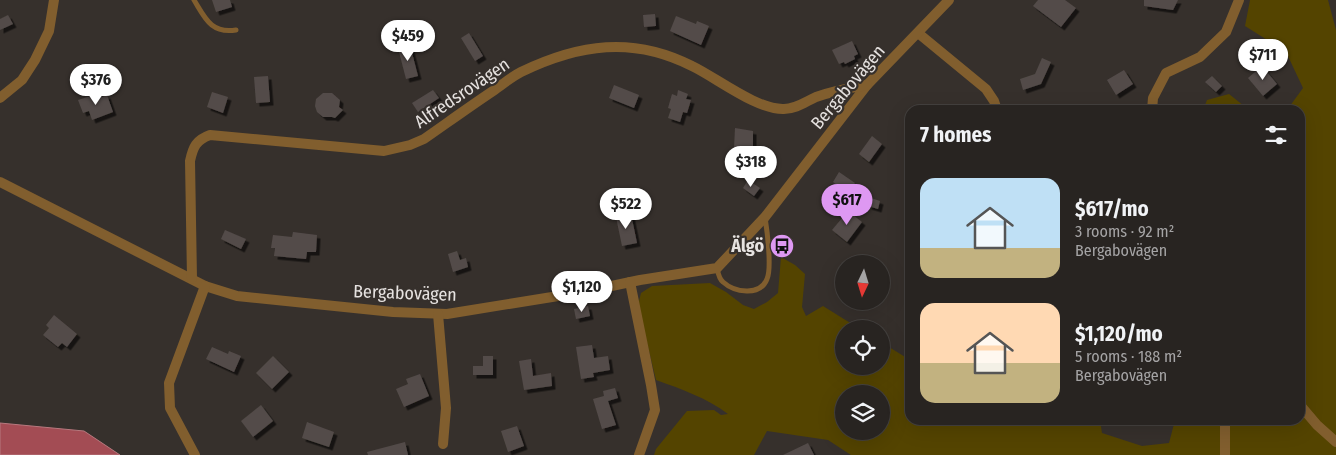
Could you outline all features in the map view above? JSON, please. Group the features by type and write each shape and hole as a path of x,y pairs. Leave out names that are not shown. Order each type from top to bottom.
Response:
{"street":[{"path":"0,98 22,80 34,60 49,31 54,0"},
{"name":"Bergabovägen","path":"0,182 205,286 237,296 393,312 447,314 574,294 630,282 717,268 765,217 867,85 949,0"},
{"path":"1152,105 1153,98 1166,73 1200,57 1226,32 1239,0"},
{"path":"918,33 986,89 996,105"},
{"name":"Alfredsrovägen","path":"192,279 190,161 194,146 201,139 210,136 384,151 393,149 424,139 519,73 561,55 600,47 628,47 675,58 765,107 784,109 798,106 813,98 836,90 867,85"},
{"path":"630,282 654,410 640,455"},
{"path":"195,455 170,408 169,383 205,286"},
{"path":"438,314 446,408 443,444"},
{"path":"1305,411 1336,442"},
{"path":"1225,425 1226,455"}],"lane":[{"path":"194,0 212,26 219,30 236,30"},
{"path":"717,268 721,281 733,288 748,291 760,288 768,279 768,238 765,217"}],"shaded area":[{"path":"1250,0 1328,0 1336,30 1336,455 851,455 828,440 767,431 754,455 654,455 656,449 687,411 714,410 721,415 728,414 684,390 656,380 638,305 641,293 652,286 710,283 743,305 754,309 778,293 781,257 795,265 805,274 802,307 806,316 823,306 846,320 835,320 835,375 890,375 890,348 905,357 905,425 1101,425 1102,433 1142,446 1169,443 1174,425 1305,425 1305,105 1291,105 1303,88 1286,52 1245,26"},
{"path":"1229,94 1243,105 1205,105 1207,100"},
{"path":"0,423 84,431 120,455 0,455"}],"building":[{"path":"212,0 230,0 232,7 216,12"},
{"path":"1038,0 1065,0 1076,8 1061,27 1033,6"},
{"path":"1144,0 1178,0 1173,10 1144,6"},
{"path":"655,14 656,26 644,27 643,15"},
{"path":"8,15 13,24 0,30 0,19"},
{"path":"676,16 696,24 697,21 709,26 701,45 670,31"},
{"path":"469,33 483,56 475,61 461,38"},
{"path":"852,41 858,54 854,56 855,59 845,64 844,62 839,64 832,50"},
{"path":"410,45 418,76 406,79 398,48"},
{"path":"1042,58 1051,62 1041,84 1023,90 1020,79 1035,74"},
{"path":"1262,66 1277,84 1263,96 1248,78"},
{"path":"1124,70 1133,84 1116,95 1107,80"},
{"path":"268,76 270,102 256,103 254,77"},
{"path":"1212,76 1222,86 1216,92 1205,82"},
{"path":"614,85 639,95 634,108 609,98"},
{"path":"433,90 439,98 418,112 412,103"},
{"path":"678,90 688,94 686,99 691,100 687,113 683,112 680,122 668,118 671,109 668,108 672,94 677,96"},
{"path":"212,92 228,97 223,113 207,107"},
{"path":"100,93 102,97 107,95 113,112 92,120 89,111 83,113 78,100"},
{"path":"323,93 332,93 340,100 339,107 343,110 335,118 323,117 317,112 315,106 316,99"},
{"path":"735,128 753,131 753,150 734,149"},
{"path":"872,136 882,144 869,162 859,154"},
{"path":"839,172 855,183 848,193 833,182"},
{"path":"748,180 760,188 754,196 743,188"},
{"path":"871,198 880,201 878,209 868,206"},
{"path":"848,211 862,222 847,242 832,230"},
{"path":"631,214 637,243 622,246 616,217"},
{"path":"225,230 246,239 241,249 221,239"},
{"path":"293,232 317,235 316,252 307,252 306,259 274,256 275,248 271,248 273,235 292,237"},
{"path":"457,251 460,260 466,258 468,267 453,272 448,254"},
{"path":"588,306 590,316 576,319 574,309"},
{"path":"54,315 77,334 67,347 62,343 58,347 43,335 49,328 46,325"},
{"path":"592,345 594,358 608,356 610,370 593,373 594,377 581,379 576,347"},
{"path":"212,347 228,354 229,351 241,356 234,372 206,359"},
{"path":"273,356 289,372 272,389 256,373"},
{"path":"483,356 493,356 493,375 473,375 473,366 483,366"},
{"path":"531,359 533,376 551,373 552,386 524,390 519,361"},
{"path":"420,374 429,396 404,407 396,389 408,384 406,379"},
{"path":"615,388 618,398 608,401 616,425 602,429 593,399 604,396 603,391"},
{"path":"261,405 273,421 253,437 241,421"},
{"path":"307,422 334,432 329,447 302,438"},
{"path":"517,426 524,446 508,452 501,431"},
{"path":"405,442 408,455 368,455 367,452"},
{"path":"808,443 814,455 783,455"}],"place":[{"name":"Älgö","path":"782,246"}]}
